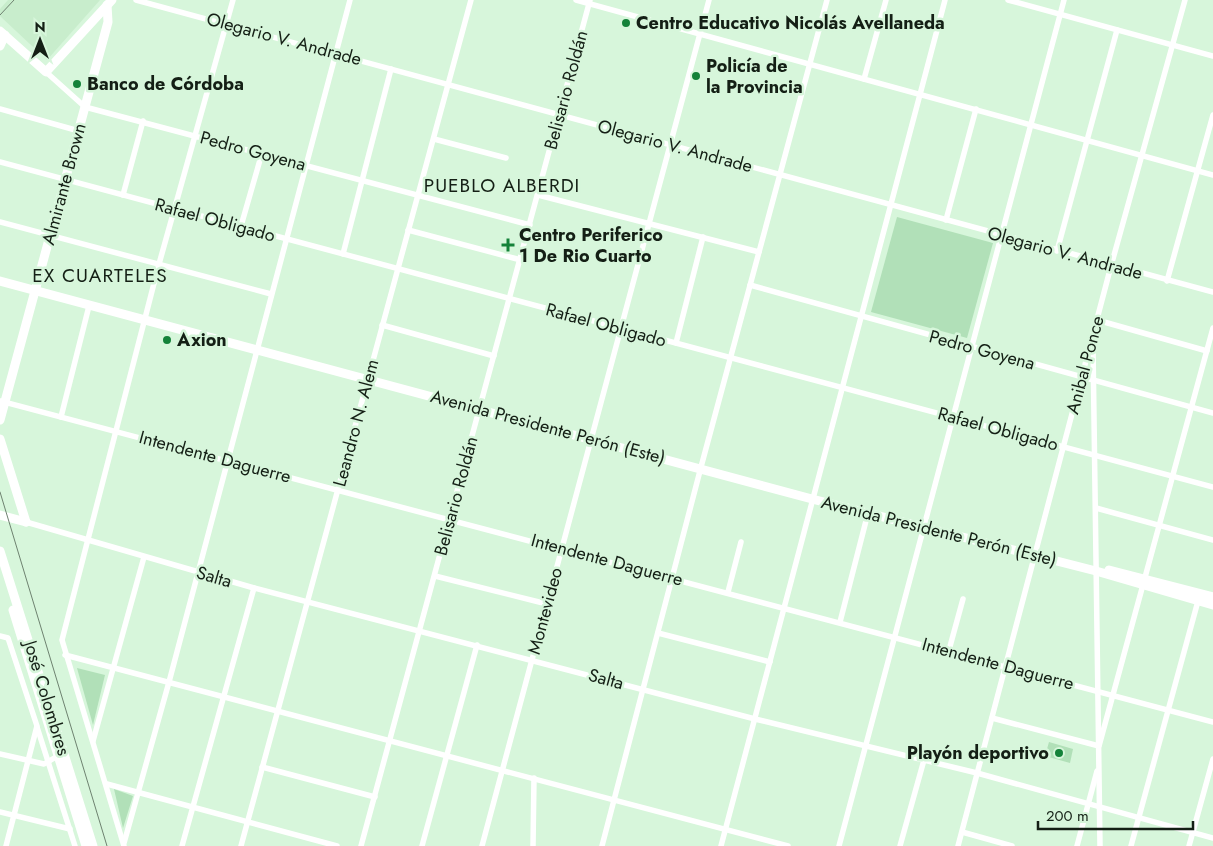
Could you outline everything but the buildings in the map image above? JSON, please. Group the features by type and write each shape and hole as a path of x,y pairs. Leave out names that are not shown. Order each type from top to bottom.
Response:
{"main road":[{"path":"46,72 110,3"},
{"name":"Almirante Brown","path":"0,420 2,401 36,291 108,22 110,3"},
{"path":"0,46 2,33"},
{"name":"Pedro Goyena","path":"2,33 46,72"},
{"name":"Avenida Presidente Perón (Este)","path":"0,281 479,410 701,467 812,499 1096,571 1104,569 1213,605"},
{"path":"0,439 26,522"},
{"name":"Salta","path":"0,515 26,522"},
{"name":"José Colombres","path":"0,551 86,846"},
{"name":"José Colombres","path":"0,570 60,754 93,846"},
{"name":"Avenida Presidente Perón (Este)","path":"1144,582 1213,597"}],"street":[{"name":"Olegario V. Andrade","path":"136,0 227,23 891,206 1213,292"},
{"path":"124,845 62,640 160,264 233,0"},
{"path":"124,845 199,572 227,460 350,0"},
{"name":"Leandro N. Alem","path":"241,846 471,0"},
{"path":"576,0 1213,174"},
{"name":"Montevideo","path":"482,846 709,0"},
{"path":"602,846 701,467 828,0"},
{"path":"864,79 886,0"},
{"path":"721,846 946,0"},
{"path":"1008,0 1213,56"},
{"path":"839,846 926,527 953,417 1064,0"},
{"name":"Anibal Ponce","path":"958,846 1111,266 1185,0"},
{"name":"Belisario Roldán","path":"361,846 479,410 511,299 589,2"},
{"path":"1057,251 1117,30"},
{"path":"343,254 392,69"},
{"name":"Pedro Goyena","path":"46,72 85,107 530,225"},
{"path":"0,109 79,131"},
{"path":"946,220 976,109"},
{"path":"1167,281 1213,115"},
{"path":"123,195 143,121"},
{"path":"434,139 506,158"},
{"path":"241,226 262,153"},
{"name":"Rafael Obligado","path":"0,162 1213,487"},
{"path":"538,195 759,252"},
{"path":"0,222 271,294"},
{"path":"408,230 521,260"},
{"path":"676,343 703,237"},
{"name":"Pedro Goyena","path":"750,286 1213,413"},
{"path":"61,417 89,306"},
{"path":"1097,320 1207,351"},
{"path":"382,325 494,356"},
{"path":"1099,746 1213,328"},
{"path":"1093,338 1100,846"},
{"name":"Intendente Daguerre","path":"2,401 1006,665 1213,722"},
{"path":"1096,508 1213,540"},
{"path":"840,622 868,513"},
{"name":"Salta","path":"26,522 88,542 254,588 421,630 755,719 977,773 1099,805 1213,838"},
{"path":"728,592 741,542"},
{"path":"93,741 144,557"},
{"path":"435,576 547,604"},
{"path":"182,846 254,588"},
{"path":"949,650 963,599"},
{"path":"1131,846 1198,601"},
{"path":"658,633 770,662"},
{"name":"José Colombres","path":"0,636 8,638 50,762 75,846"},
{"path":"422,846 477,645"},
{"path":"65,655 788,846"},
{"path":"992,718 1099,746"},
{"path":"6,846 37,726"},
{"path":"0,754 44,764 60,754"},
{"path":"1189,846 1213,759"},
{"path":"900,846 924,760"},
{"path":"1077,846 1099,762"},
{"path":"262,767 375,796"},
{"path":"533,846 534,778"},
{"path":"107,784 337,846"},
{"path":"0,812 70,829"},
{"path":"962,832 1012,846"},
{"path":"301,846 303,837"}],"shaded area":[{"path":"8,0 100,0 47,60 0,16 0,9"},
{"path":"897,217 993,243 967,338 871,312"},
{"path":"77,668 105,675 93,725"},
{"name":"Playón deportivo","path":"1049,742 1073,749 1070,763 1045,756"},
{"path":"114,789 133,796 123,828"}],"railway":[{"path":"0,15 14,0"},
{"path":"0,492 107,846"}],"place":[{"name":"Centro Educativo Nicolás Avellaneda","path":"626,23"},
{"name":"Policía de la Provincia","path":"696,76"},
{"name":"Banco de Córdoba","path":"77,84"},
{"name":"Centro Periferico 1 De Rio Cuarto","path":"508,245"},
{"name":"Axion","path":"167,340"},
{"name":"Playón deportivo","path":"1059,753"}],"district":[{"name":"PUEBLO ALBERDI","path":"502,185"},
{"name":"EX CUARTELES","path":"100,275"}]}
